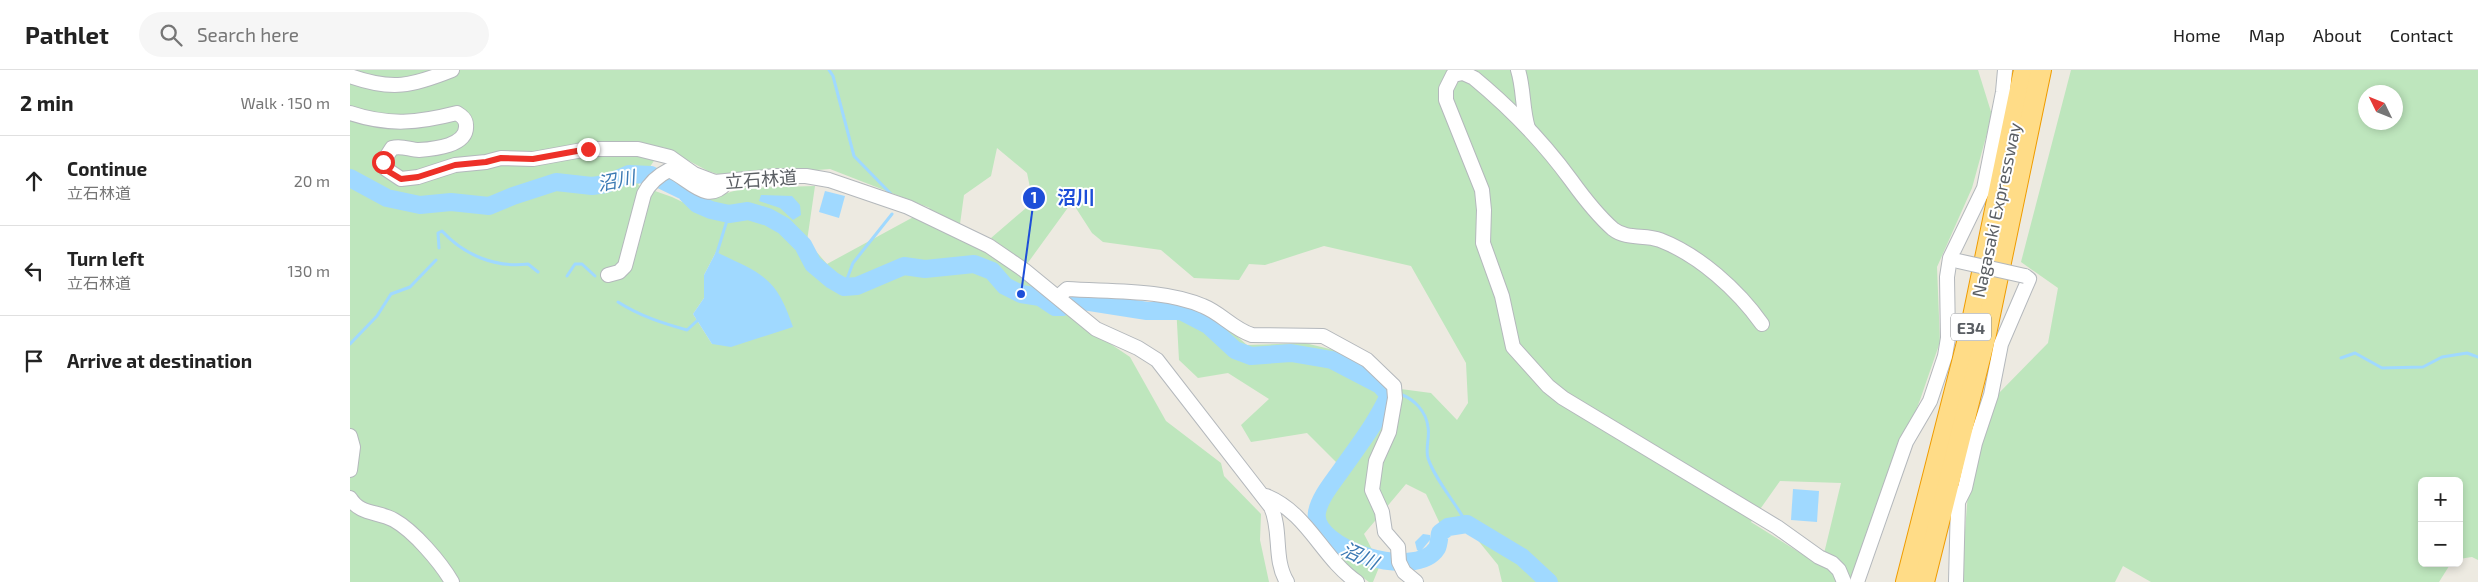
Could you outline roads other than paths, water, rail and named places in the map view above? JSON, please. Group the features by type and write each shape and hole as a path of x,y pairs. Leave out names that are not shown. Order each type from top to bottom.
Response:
{"highway":[{"name":"Nagasaki Expressway","path":"1906,582 1970,331 2024,70"},
{"name":"Nagasaki Expressway","path":"1924,582 1984,343 2041,70"}],"street":[{"path":"350,76 374,83 405,86 452,70"},
{"path":"1518,70 1522,88 1523,112 1528,128"},
{"path":"1857,582 1906,442 1930,401 1945,356 1948,338 1947,277 1984,188 2003,92 2005,70"},
{"path":"1762,324 1750,307 1693,257 1659,239 1622,234 1611,227 1595,212 1528,128 1474,78 1457,73 1449,80 1446,100 1467,156 1480,183 1484,210 1484,243 1502,296 1514,347 1548,386 1563,398 1777,527 1819,557 1832,563 1839,570 1844,582"},
{"name":"立石林道","path":"350,113 372,120 403,123 457,113 463,116 466,122 466,130 459,140 442,148 417,150 399,146 392,148 383,162 386,170 401,179 418,177 455,165 486,162 501,158 533,159 588,149 620,148 659,152 670,157 704,180 727,182 776,176 806,176 828,180 908,207 989,246 1096,329 1138,348 1157,360 1263,495"},
{"path":"608,275 619,272 625,266 634,226 648,186 665,172 670,170 703,191 711,193 721,190 727,182"},
{"path":"1954,260 2025,276 2030,279 2001,344 1991,395 1974,443 1965,488 1958,502 1956,582"},
{"path":"1058,298 1067,289 1176,297 1204,306 1241,331 1252,335 1323,336 1367,360 1394,386 1395,398 1389,432 1376,461 1372,490 1382,512 1385,532 1398,547 1402,567 1416,582"},
{"path":"350,436 353,447 350,470"},
{"path":"1263,495 1276,517 1278,562 1287,582"},
{"path":"1263,495 1297,515 1332,558 1357,582"},
{"path":"350,498 360,510 385,516 405,528 438,561 452,582"}],"water":[{"path":"825,191 845,196 839,218 819,212"},
{"path":"761,195 792,196 800,205 801,215 793,220 780,208 759,201"},
{"path":"716,252 756,272 765,279 780,297 793,327 731,347 712,344 693,314 704,298 704,275"},
{"path":"1793,489 1819,491 1817,522 1791,520"},
{"path":"1423,534 1430,535 1430,540 1420,552 1417,550 1415,542"}],"waterway":[{"path":"829,70 833,76 854,156 891,194"},
{"name":"沼川","path":"350,178 387,198 420,205 451,202 489,206 556,182 592,186 606,184 629,174 651,175 684,191 697,204 711,210 729,214 748,211 768,217 784,226 803,245 813,264 832,280 844,287 857,286 904,266 925,269 974,264 992,271 1005,286 1021,294 1040,297 1055,307 1062,307 1077,300 1147,311 1181,311 1208,325 1235,350 1251,356 1291,353 1332,360 1380,385 1389,395 1373,424 1321,501 1317,512 1319,525 1330,538 1346,548 1366,556 1388,561 1408,562 1426,558 1437,548 1440,533 1448,527 1467,524 1522,557 1549,582"},
{"path":"716,256 729,214"},
{"path":"844,287 853,263 892,214"},
{"path":"439,248 438,233 442,231 460,247 481,258 504,264 528,264 538,272"},
{"path":"350,344 377,316 391,294 410,287 436,260"},
{"path":"567,276 575,264 582,264 595,276"},
{"path":"618,302 651,319 687,330 699,319"},
{"path":"2341,358 2355,353 2382,368 2423,367 2442,357 2467,353 2478,357"},
{"path":"1400,394 1414,402 1425,416 1428,431 1427,454 1431,466 1467,524"}],"place":[{"name":"沼川","path":"1021,294"}]}
